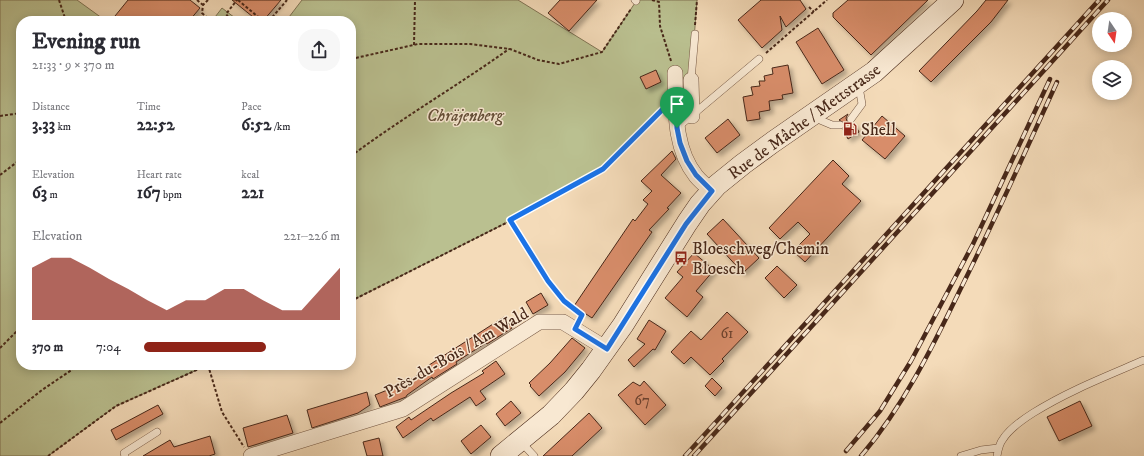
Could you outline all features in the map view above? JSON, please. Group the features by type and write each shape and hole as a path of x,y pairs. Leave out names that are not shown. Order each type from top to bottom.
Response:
{"main road":[{"name":"Rue de Mâche / Mettstrasse","path":"501,456 551,415 574,391 607,349 686,224 712,191 725,178 743,164 874,72 953,0"}],"street":[{"path":"675,73 677,128 680,143 687,161 696,175 712,191"},
{"path":"692,80 692,116"},
{"name":"Près-du-Bois / Am Wald","path":"248,453 403,409 539,322 563,322 607,349"}],"lane":[{"path":"692,80 694,34"},
{"path":"677,128 759,59"},
{"path":"692,116 736,83"},
{"path":"851,119 862,104 858,83"},
{"path":"811,116 832,125 840,125"},
{"path":"997,456 998,448 1002,440 1014,426 1048,404 1071,392 1144,360"},
{"path":"125,456 124,454 157,432"},
{"path":"520,441 534,456"},
{"path":"961,456 981,450 998,448"}],"path":[{"path":"59,0 64,16"},
{"path":"197,0 204,5"},
{"path":"205,16 202,13 204,5 208,0"},
{"path":"227,16 226,14 238,0 258,16"},
{"path":"273,16 287,0"},
{"path":"414,45 415,0"},
{"path":"356,58 414,45 470,44 510,49 538,60 559,64 602,52 636,0"},
{"path":"652,0 659,2 660,26 675,73"},
{"path":"694,34 697,0"},
{"path":"759,59 827,0"},
{"path":"809,7 814,12"},
{"path":"356,152 385,131 510,49"},
{"path":"356,298 510,220 603,169 676,96"},
{"path":"0,116 16,114"},
{"path":"0,175 16,163"},
{"path":"510,220 548,281 564,301 582,315 575,329"},
{"path":"0,348 16,332"},
{"path":"0,423 42,390 72,370"},
{"path":"48,456 116,406 197,370"},
{"path":"209,370 222,412 248,453"}],"green space":[{"path":"0,0 77,0 99,16 16,16 16,370 197,370 116,406 48,456 0,456"},
{"name":"Chräjenberg","path":"302,0 518,0 602,52 637,0 697,0 691,80 681,96 676,97 603,169 506,223 356,298 356,16 290,16"},
{"path":"222,8 232,16 216,16"}],"building":[{"path":"128,0 190,0 200,8 193,16 115,16"},
{"path":"232,0 281,0 267,16 252,16"},
{"path":"560,0 597,0 569,31 548,13"},
{"path":"761,0 800,0 806,9 786,27 780,16 782,30 762,48 738,20"},
{"path":"848,0 928,0 871,55 833,17 833,13"},
{"path":"986,0 1008,0 991,22 931,82 919,71"},
{"path":"818,28 844,70 822,84 796,42"},
{"path":"788,65 793,93 782,95 783,99 769,101 770,110 759,112 760,119 747,121 743,97 753,95 751,87 760,86 759,81 765,81 764,76 773,74 772,68"},
{"path":"656,70 661,82 646,89 640,77"},
{"name":"Shell","path":"848,114 846,118 847,121 850,124 854,123 859,132 848,139 843,129 844,123 839,120"},
{"path":"882,116 905,136 885,159 862,140"},
{"path":"728,119 740,135 717,153 705,138"},
{"path":"672,151 676,159 661,175 681,193 667,208 669,209 649,230 652,232 592,318 574,306 633,219 635,221 648,204 643,200 652,191 641,181"},
{"path":"833,160 849,176 842,184 861,201 805,262 793,251 810,234 798,222 780,239 769,228"},
{"path":"723,219 759,258 743,273 707,234"},
{"path":"694,253 714,270 696,291 703,297 687,317 665,298 683,277 677,272"},
{"path":"777,266 797,285 784,298 765,278"},
{"path":"541,293 548,305 533,314 526,302"},
{"path":"727,312 748,332 722,359 724,361 710,375 691,357 684,364 671,352 691,331 701,340"},
{"path":"504,317 512,328 456,362 457,364 433,379 432,377 406,397 380,407 375,395 407,382 427,369 426,367"},
{"path":"649,320 666,331 655,350 653,349 634,367 628,360 645,344 637,339"},
{"path":"572,338 585,348 565,372 539,396 529,383 550,363"},
{"path":"496,361 505,374 480,391 486,399 476,406 470,397 433,421 431,418 403,438 396,427 409,417 411,420 484,373 482,371"},
{"path":"712,378 722,388 715,396 705,386"},
{"path":"644,381 666,405 645,425 618,395 633,382 640,386"},
{"path":"367,392 370,405 358,413 312,428 307,410"},
{"path":"511,401 521,413 505,426 496,414"},
{"path":"1080,401 1092,426 1059,441 1047,417"},
{"path":"158,405 163,414 116,440 111,430"},
{"path":"589,413 602,428 572,456 543,456"},
{"path":"287,415 293,433 248,447 243,428"},
{"path":"481,425 491,437 471,454 461,441"},
{"path":"210,436 215,454 209,456 143,456 170,440 174,447"},
{"path":"379,438 383,456 367,456 363,442"}],"railway":[{"path":"685,456 1099,0"},
{"path":"694,456 1108,0"},
{"path":"846,451 880,411 911,361 973,244 1050,79"},
{"path":"861,456 890,418 916,376 985,239 1057,82"}],"place":[{"name":"Shell","path":"850,129"},
{"name":"Bloeschweg/Chemin Bloesch","path":"681,258"}],"route":[{"path":"676,96 677,128 680,143 687,161 696,175 712,191 700,204 686,224 607,349 575,329 582,315 564,301 548,281 510,220 603,169 676,96"}]}
